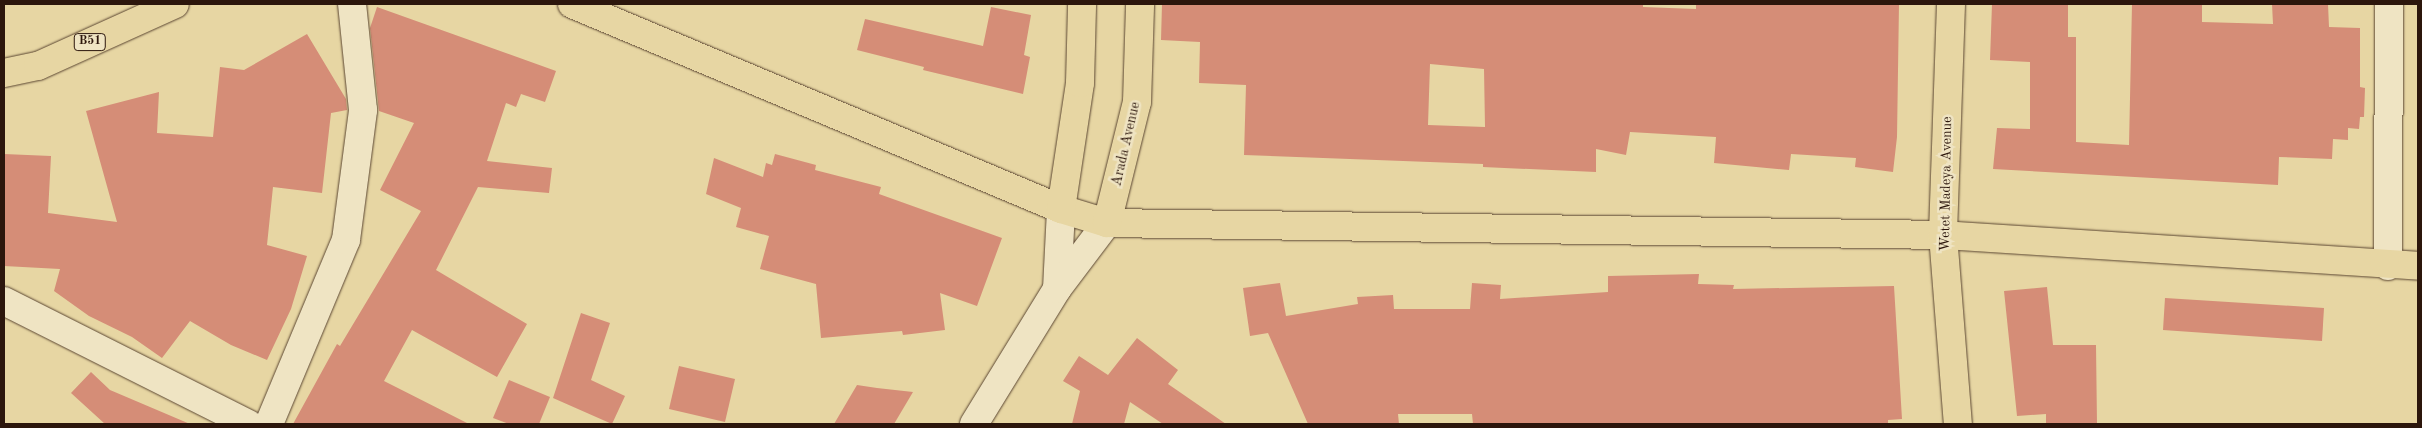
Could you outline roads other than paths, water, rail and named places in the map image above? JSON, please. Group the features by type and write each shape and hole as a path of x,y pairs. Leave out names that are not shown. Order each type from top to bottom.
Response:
{"main road":[{"name":"B51","path":"4,73 38,66 175,4"},
{"path":"572,4 1061,209 1107,223 1943,235 2388,266 2418,266"},
{"path":"1061,209 1080,83 1082,4"},
{"name":"Arada Avenue","path":"1107,223 1137,102 1140,4"},
{"name":"Wetet Madeya Avenue","path":"1951,4 1943,235 1958,424"}],"street":[{"path":"269,424 346,240 363,110 352,4"},
{"path":"2388,266 2389,4"},
{"path":"1057,290 1061,209"},
{"path":"974,424 1057,290 1107,223"},
{"path":"4,301 249,424"}]}
